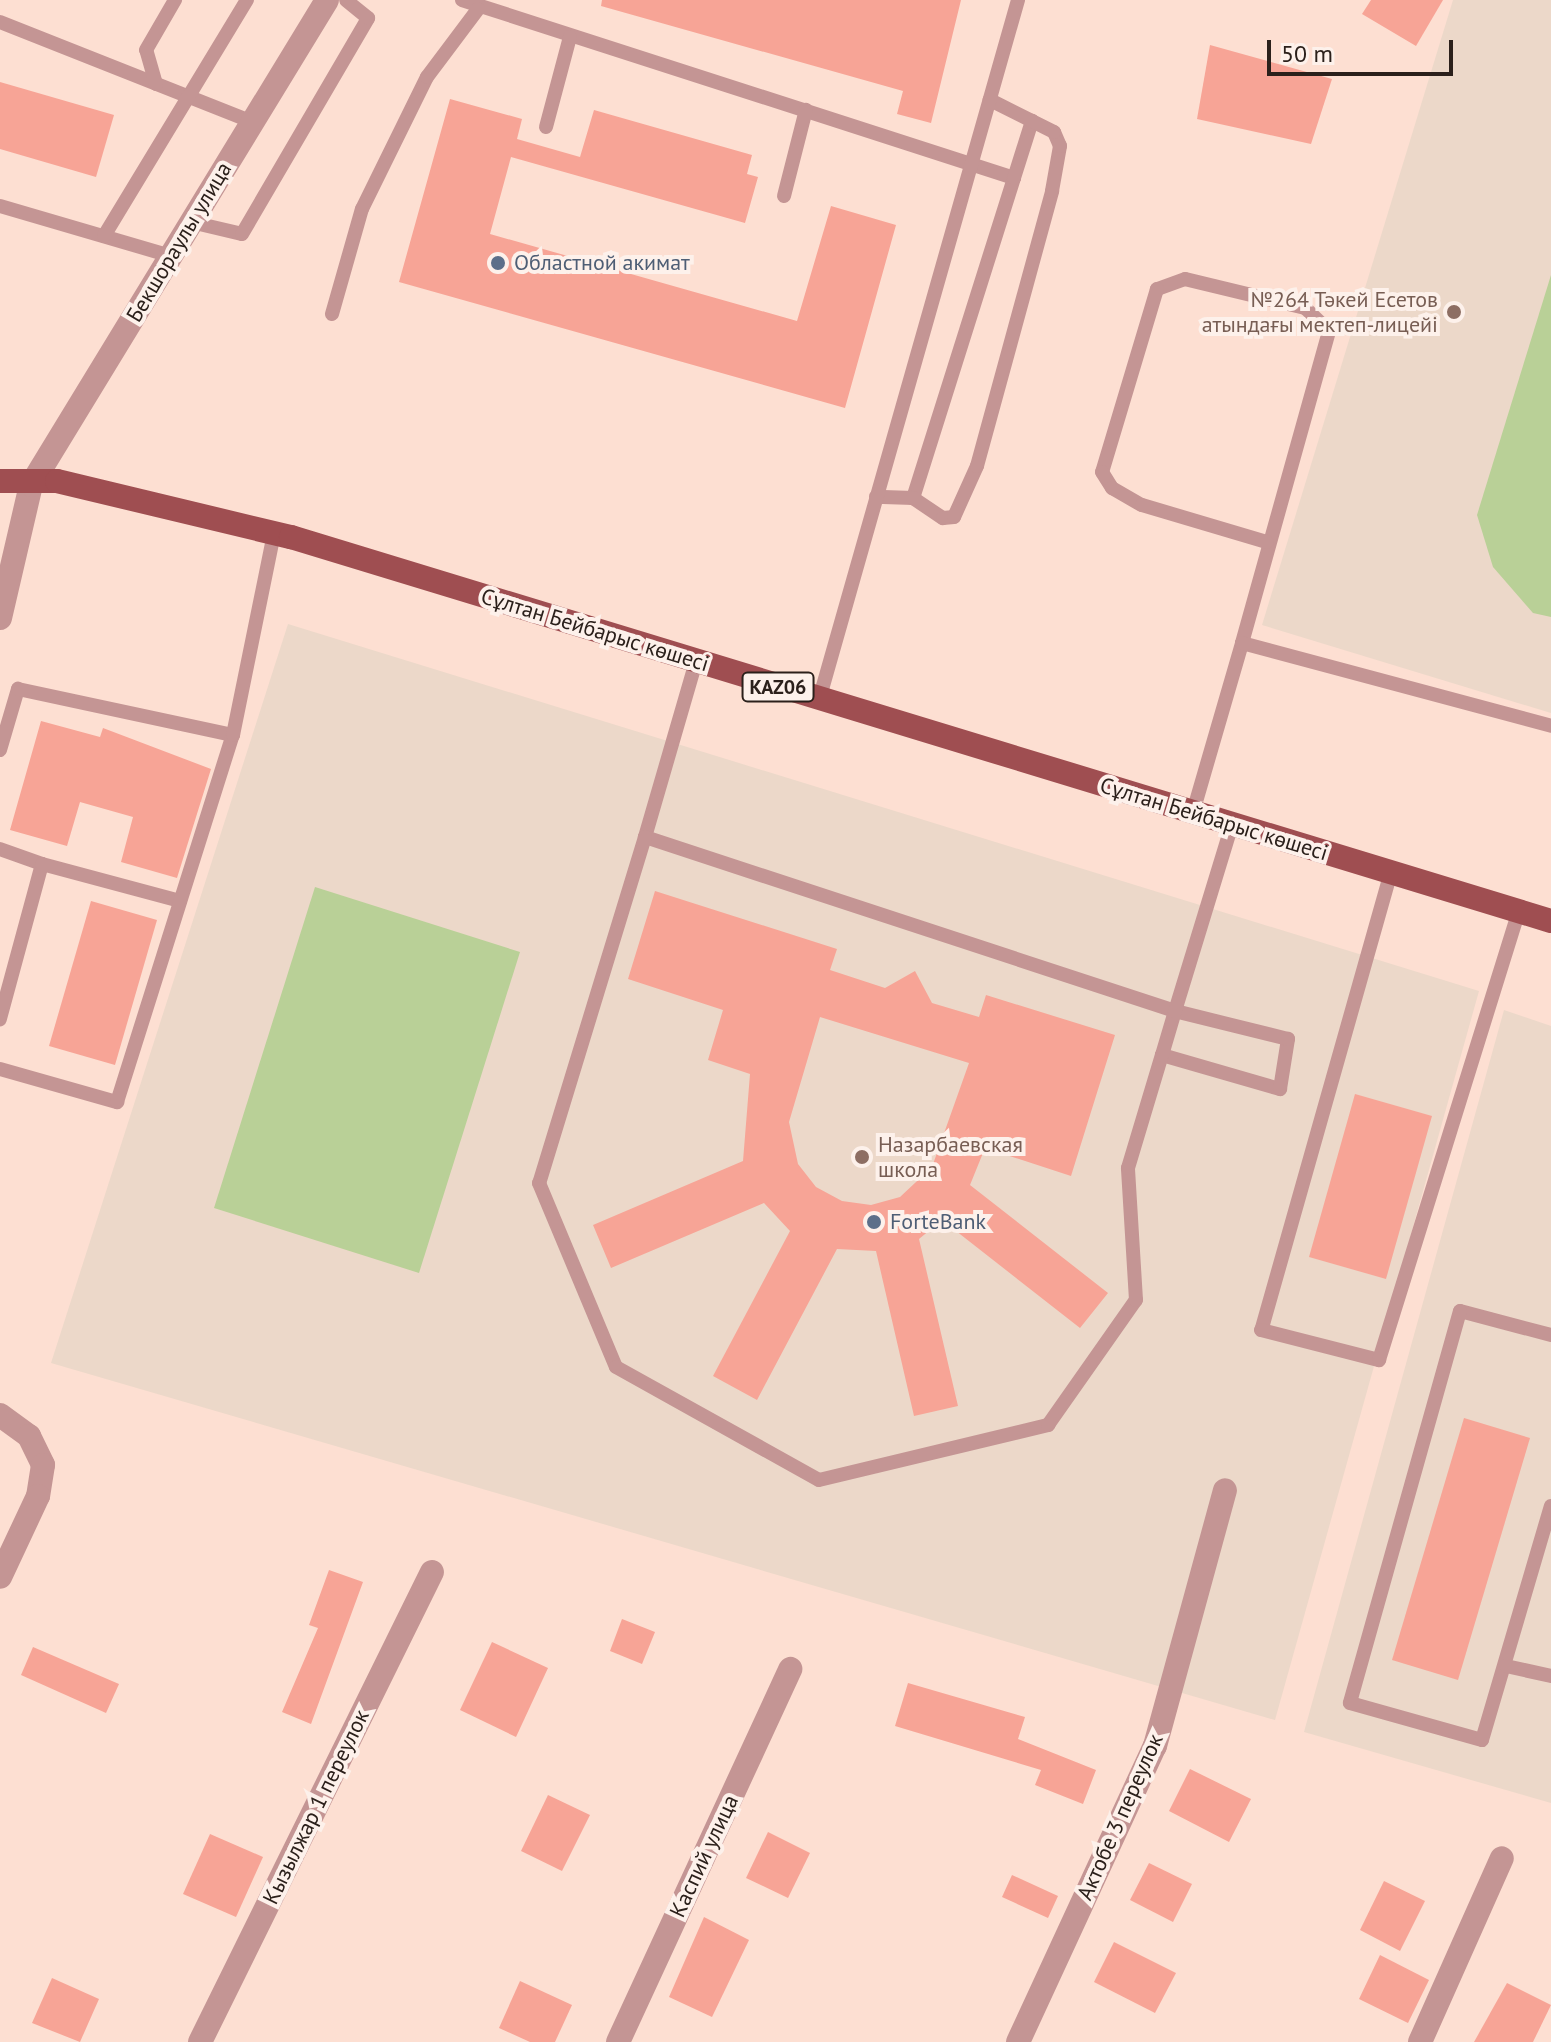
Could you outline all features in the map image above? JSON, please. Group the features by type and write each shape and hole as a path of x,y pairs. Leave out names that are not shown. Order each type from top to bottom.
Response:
{"main road":[{"name":"Сұлтан Бейбарыс көшесі","path":"0,481 31,485 57,481 274,533 1551,921"}],"street":[{"name":"Бекшораулы улица","path":"0,618 31,485 327,0"},
{"path":"0,1415 29,1436 43,1465 38,1496 0,1577"},
{"name":"Актобе 3 переулок","path":"1018,2042 1155,1746 1225,1490"},
{"name":"Кызылжар 1 переулок","path":"200,2042 432,1572"},
{"name":"Каспий улица","path":"618,2042 790,1669"},
{"path":"1420,2042 1502,1858"}],"lane":[{"path":"156,84 146,50 175,0"},
{"path":"104,236 247,0"},
{"path":"191,222 242,234 368,18 346,0"},
{"path":"462,0 478,9 969,161 1014,178"},
{"path":"819,700 969,161 1018,0"},
{"path":"332,314 362,209 427,77 478,9"},
{"path":"0,22 252,122"},
{"path":"546,127 570,37"},
{"path":"876,497 913,498 943,518 954,517 977,466 1060,146 1054,132 990,100"},
{"path":"784,196 806,110"},
{"path":"913,498 1032,121"},
{"path":"0,206 171,256"},
{"path":"1193,812 1329,331 1305,308 1185,279 1157,289 1102,472 1112,488 1142,505 1267,542"},
{"path":"0,1069 117,1102 233,735 274,533"},
{"path":"1242,643 1551,726"},
{"path":"696,661 539,1183 616,1367 819,1480 1048,1425 1136,1300 1128,1168 1232,824"},
{"path":"0,750 18,689 233,735"},
{"path":"645,837 1175,1011 1288,1039 1280,1089 1162,1055"},
{"path":"0,849 42,864 180,901"},
{"path":"0,1019 42,864"},
{"path":"1391,872 1261,1330 1379,1360 1519,911"},
{"path":"1551,1335 1460,1311 1350,1703 1482,1740 1551,1506"},
{"path":"1506,1666 1551,1676"}],"shaded area":[{"name":"№264 Тәкей Есетов атындағы мектеп-лицейі","path":"1453,0 1551,0 1551,713 1262,625"},
{"path":"288,624 1479,991 1275,1720 51,1363"},
{"path":"1504,1010 1551,1026 1551,1803 1304,1732"}],"green space":[{"path":"1551,275 1551,617 1533,613 1493,567 1477,515"},
{"path":"315,887 520,952 419,1273 214,1208"}],"building":[{"path":"602,0 961,0 931,123 897,114 903,91 601,6"},
{"path":"1371,0 1443,0 1416,46 1362,14"},
{"path":"1210,45 1332,79 1311,144 1197,119"},
{"path":"0,82 114,115 96,177 0,149"},
{"name":"Областной акимат","path":"450,99 522,119 517,139 580,157 594,110 752,155 747,174 758,177 745,223 511,157 490,234 797,321 831,206 896,225 845,408 399,282"},
{"path":"41,721 100,737 103,728 211,769 177,878 121,862 133,817 80,802 67,846 10,830"},
{"name":"Назарбаевская школа","path":"655,891 837,949 830,970 885,988 915,971 932,1003 979,1017 986,995 1115,1035 1071,1176 985,1148 970,1185 1108,1293 1080,1328 942,1220 919,1239 958,1406 914,1416 876,1251 837,1249 757,1400 713,1376 790,1231 764,1203 611,1268 593,1225 743,1161 750,1074 708,1060 723,1010 628,979","holes":["820,1017 969,1063 932,1167 900,1197 871,1205 842,1201 816,1187 798,1164 789,1122"]},
{"path":"91,901 157,920 115,1065 49,1046"},
{"path":"1355,1094 1432,1116 1386,1279 1309,1257"},
{"path":"1464,1418 1530,1438 1458,1680 1392,1660"},
{"path":"329,1570 363,1582 311,1724 282,1712 318,1628 309,1625"},
{"path":"622,1619 655,1632 642,1664 610,1651"},
{"path":"492,1642 548,1668 516,1737 460,1710"},
{"path":"33,1647 119,1684 106,1713 21,1675"},
{"path":"908,1683 1025,1717 1018,1739 1096,1770 1083,1804 1035,1785 1041,1770 895,1726"},
{"path":"1190,1769 1251,1799 1229,1842 1169,1811"},
{"path":"548,1795 590,1815 562,1871 521,1851"},
{"path":"768,1832 810,1853 788,1898 746,1878"},
{"path":"210,1834 263,1857 236,1917 183,1894"},
{"path":"1149,1863 1192,1884 1173,1922 1130,1900"},
{"path":"1012,1875 1058,1896 1048,1918 1002,1897"},
{"path":"1384,1881 1425,1901 1400,1951 1360,1930"},
{"path":"704,1917 749,1940 712,2017 669,1997"},
{"path":"1114,1942 1176,1973 1155,2013 1094,1982"},
{"path":"1380,1955 1429,1980 1408,2023 1359,1999"},
{"path":"52,1978 99,1999 80,2042 32,2023"},
{"path":"520,1981 572,2005 555,2042 530,2042 499,2028"},
{"path":"1507,1983 1551,2005 1533,2042 1474,2042"}],"place":[{"name":"Областной акимат","path":"498,263"},
{"name":"№264 Тәкей Есетов атындағы мектеп-лицейі","path":"1454,312"},
{"name":"Назарбаевская школа","path":"862,1157"},
{"name":"ForteBank","path":"874,1222"}]}
